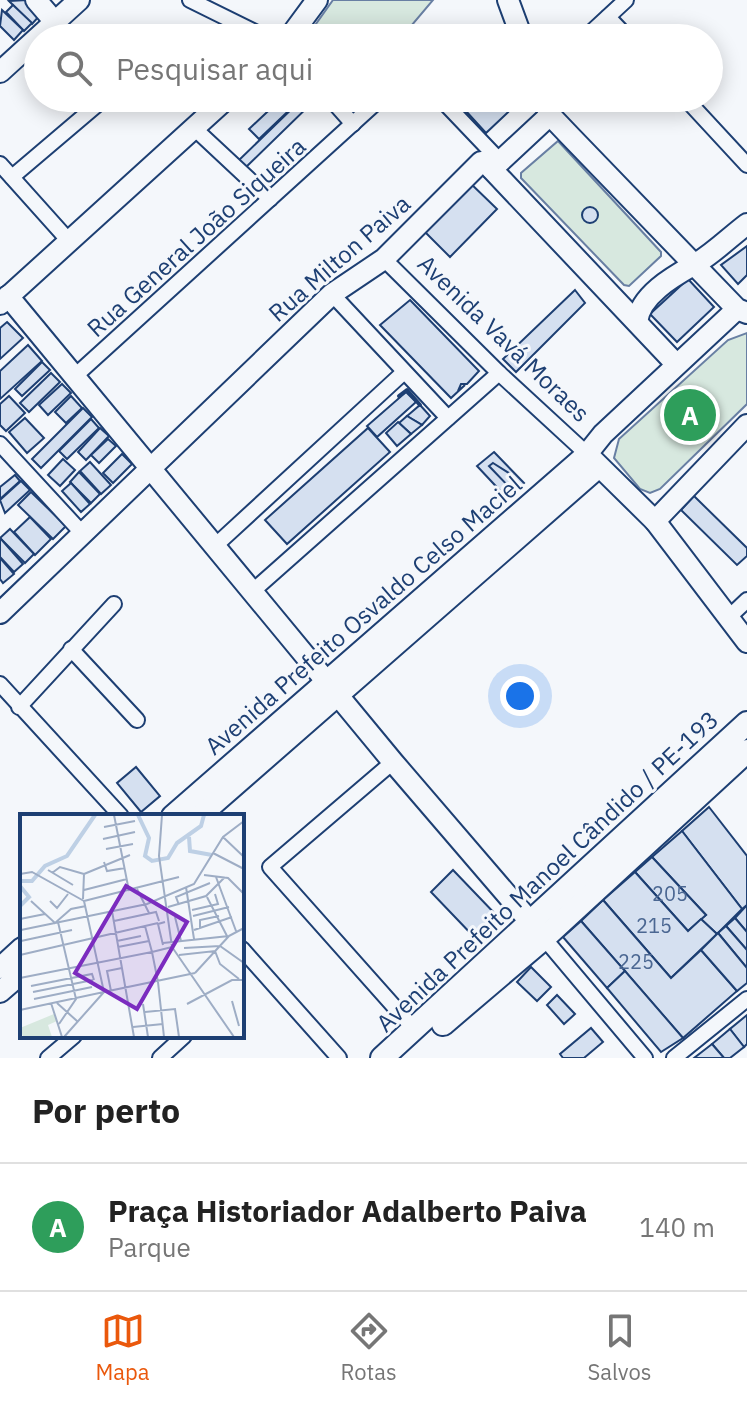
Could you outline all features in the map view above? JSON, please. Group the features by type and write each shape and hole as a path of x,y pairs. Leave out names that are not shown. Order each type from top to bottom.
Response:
{"main road":[{"name":"Avenida Prefeito Manoel Cândido / PE-193","path":"403,1058 538,930 747,723"},
{"name":"Avenida Prefeito Manoel Cândido / PE-193","path":"382,1058 538,930 747,751"}],"street":[{"path":"36,0 55,22 79,0"},
{"path":"190,0 209,4 243,24"},
{"path":"299,24 317,0"},
{"path":"508,0 517,24"},
{"path":"600,24 626,0"},
{"path":"608,17 615,24"},
{"path":"0,72 24,50"},
{"path":"12,177 89,112"},
{"path":"212,112 4,300 75,376 393,762 645,1058"},
{"path":"342,112 353,124"},
{"name":"Rua General João Siqueira","path":"75,376 366,112"},
{"path":"452,112 676,364"},
{"path":"496,165 542,112"},
{"path":"551,112 742,311"},
{"path":"698,112 747,165"},
{"path":"194,128 270,199"},
{"name":"Rua Milton Paiva","path":"0,613 332,294 384,259 481,162 496,165"},
{"path":"0,164 69,241"},
{"path":"637,322 644,303 683,268 695,264 747,224"},
{"path":"617,301 625,303 638,296 674,261 678,246"},
{"name":"Avenida Vavá Moraes","path":"384,259 499,373 593,460"},
{"path":"332,294 448,418"},
{"name":"Avenida Prefeito Osvaldo Celso Maciel","path":"174,814 332,687 593,460 603,434 676,364 742,311"},
{"path":"216,545 404,372"},
{"path":"254,590 499,373"},
{"path":"655,521 747,425"},
{"path":"0,444 83,534"},
{"path":"593,460 655,521 747,642"},
{"path":"728,618 747,600"},
{"path":"19,707 114,604"},
{"path":"71,649 137,720"},
{"path":"0,684 119,814"},
{"name":"Avenida Prefeito Osvaldo Celso Maciel","path":"202,814 332,687"},
{"path":"393,762 270,867 415,1030"},
{"path":"0,968 20,950"},
{"path":"244,951 339,1058"},
{"path":"0,992 20,975"},
{"path":"674,1058 747,999"},
{"path":"48,1058 72,1038"},
{"path":"160,1058 182,1038"}],"shaded area":[{"path":"333,0 433,0 413,24 316,24"},
{"path":"558,141 661,252 661,256 629,286 624,285 521,178 521,173"},
{"path":"747,333 747,404 660,489 650,493 640,489 614,458 619,439 728,340"}],"building":[{"path":"27,0 41,14 32,24 9,1"},
{"path":"13,5 32,23 24,24 24,31 6,12"},
{"path":"2,10 23,30 14,40 0,26"},
{"path":"267,112 287,112 259,139 249,129"},
{"path":"289,112 303,112 244,169 237,162"},
{"path":"467,112 508,112 486,133"},
{"path":"466,179 497,209 450,257 419,226"},
{"path":"590,207 598,215 590,223 582,215"},
{"path":"747,246 747,275 738,284 721,265"},
{"path":"688,279 714,307 677,342 650,314"},
{"path":"575,290 585,303 516,372 503,359"},
{"path":"410,300 479,371 467,384 461,384 458,391 465,385 451,398 380,325"},
{"path":"7,322 23,338 0,359 0,328"},
{"path":"28,345 42,361 0,399 0,371"},
{"path":"42,362 50,370 22,396 15,389"},
{"path":"51,373 60,382 29,412 20,403"},
{"path":"62,384 71,393 48,415 39,405"},
{"path":"406,392 416,402 377,437 367,426"},
{"path":"9,396 25,413 6,431 0,425 0,404"},
{"path":"71,396 82,408 66,423 55,412"},
{"path":"420,405 430,416 422,425 407,416"},
{"path":"83,408 92,417 41,468 32,459"},
{"path":"407,416 422,425 411,434 399,423"},
{"path":"25,418 44,438 27,453 9,432"},
{"path":"91,419 99,428 67,459 59,451"},
{"path":"398,422 411,434 397,446 386,433"},
{"path":"100,428 109,436 86,460 78,452"},
{"path":"368,428 390,452 287,544 265,520"},
{"path":"108,439 116,446 99,463 91,455"},
{"path":"494,452 524,483 507,498 477,466"},
{"path":"122,454 132,464 113,483 103,473"},
{"path":"63,459 75,470 60,486 48,475"},
{"path":"90,462 111,485 101,494 80,471"},
{"path":"493,463 512,475 509,479 515,486 512,490 489,466"},
{"path":"79,472 100,494 91,503 70,482"},
{"path":"15,475 20,481 0,499 0,487"},
{"path":"21,481 30,490 5,513 0,500"},
{"path":"71,483 90,504 81,512 62,491"},
{"path":"31,492 66,526 53,539 18,505"},
{"path":"694,496 747,548 747,556 737,565 681,510"},
{"path":"30,517 51,539 35,555 14,532"},
{"path":"10,529 34,554 25,563 0,538"},
{"path":"0,538 23,564 14,572 0,557"},
{"path":"0,558 14,574 3,583 0,579"},
{"path":"136,767 160,796 141,812 117,783"},
{"path":"709,807 747,856 747,905 742,909 682,831"},
{"path":"682,831 742,909 717,934 701,919 706,915 652,857"},
{"path":"652,857 706,915 688,931 635,872"},
{"path":"453,870 500,919 477,940 431,892"},
{"path":"635,872 688,931 701,919 717,934 671,978 603,900"},
{"path":"603,900 671,978 701,950 737,991 683,1038 581,921"},
{"path":"747,905 747,932 735,918"},
{"path":"735,918 747,932 747,950 726,926"},
{"path":"581,921 625,971 607,988 563,937"},
{"path":"726,926 747,950 747,968 718,933"},
{"path":"718,933 747,968 747,983 737,991 701,950"},
{"path":"531,967 551,987 537,1001 517,982"},
{"path":"625,971 683,1038 661,1052 607,988"},
{"path":"557,995 575,1014 564,1024 547,1005"},
{"path":"747,1015 747,1044 744,1047 730,1029"},
{"path":"591,1028 603,1042 584,1058 563,1058 560,1054"},
{"path":"730,1029 744,1047 730,1058 724,1058 712,1044"},
{"path":"712,1044 724,1058 694,1058"}],"wall":[{"path":"399,396 407,390 420,405"}],"place":[{"name":"Praça Historiador Adalberto Paiva","path":"690,415"}]}
